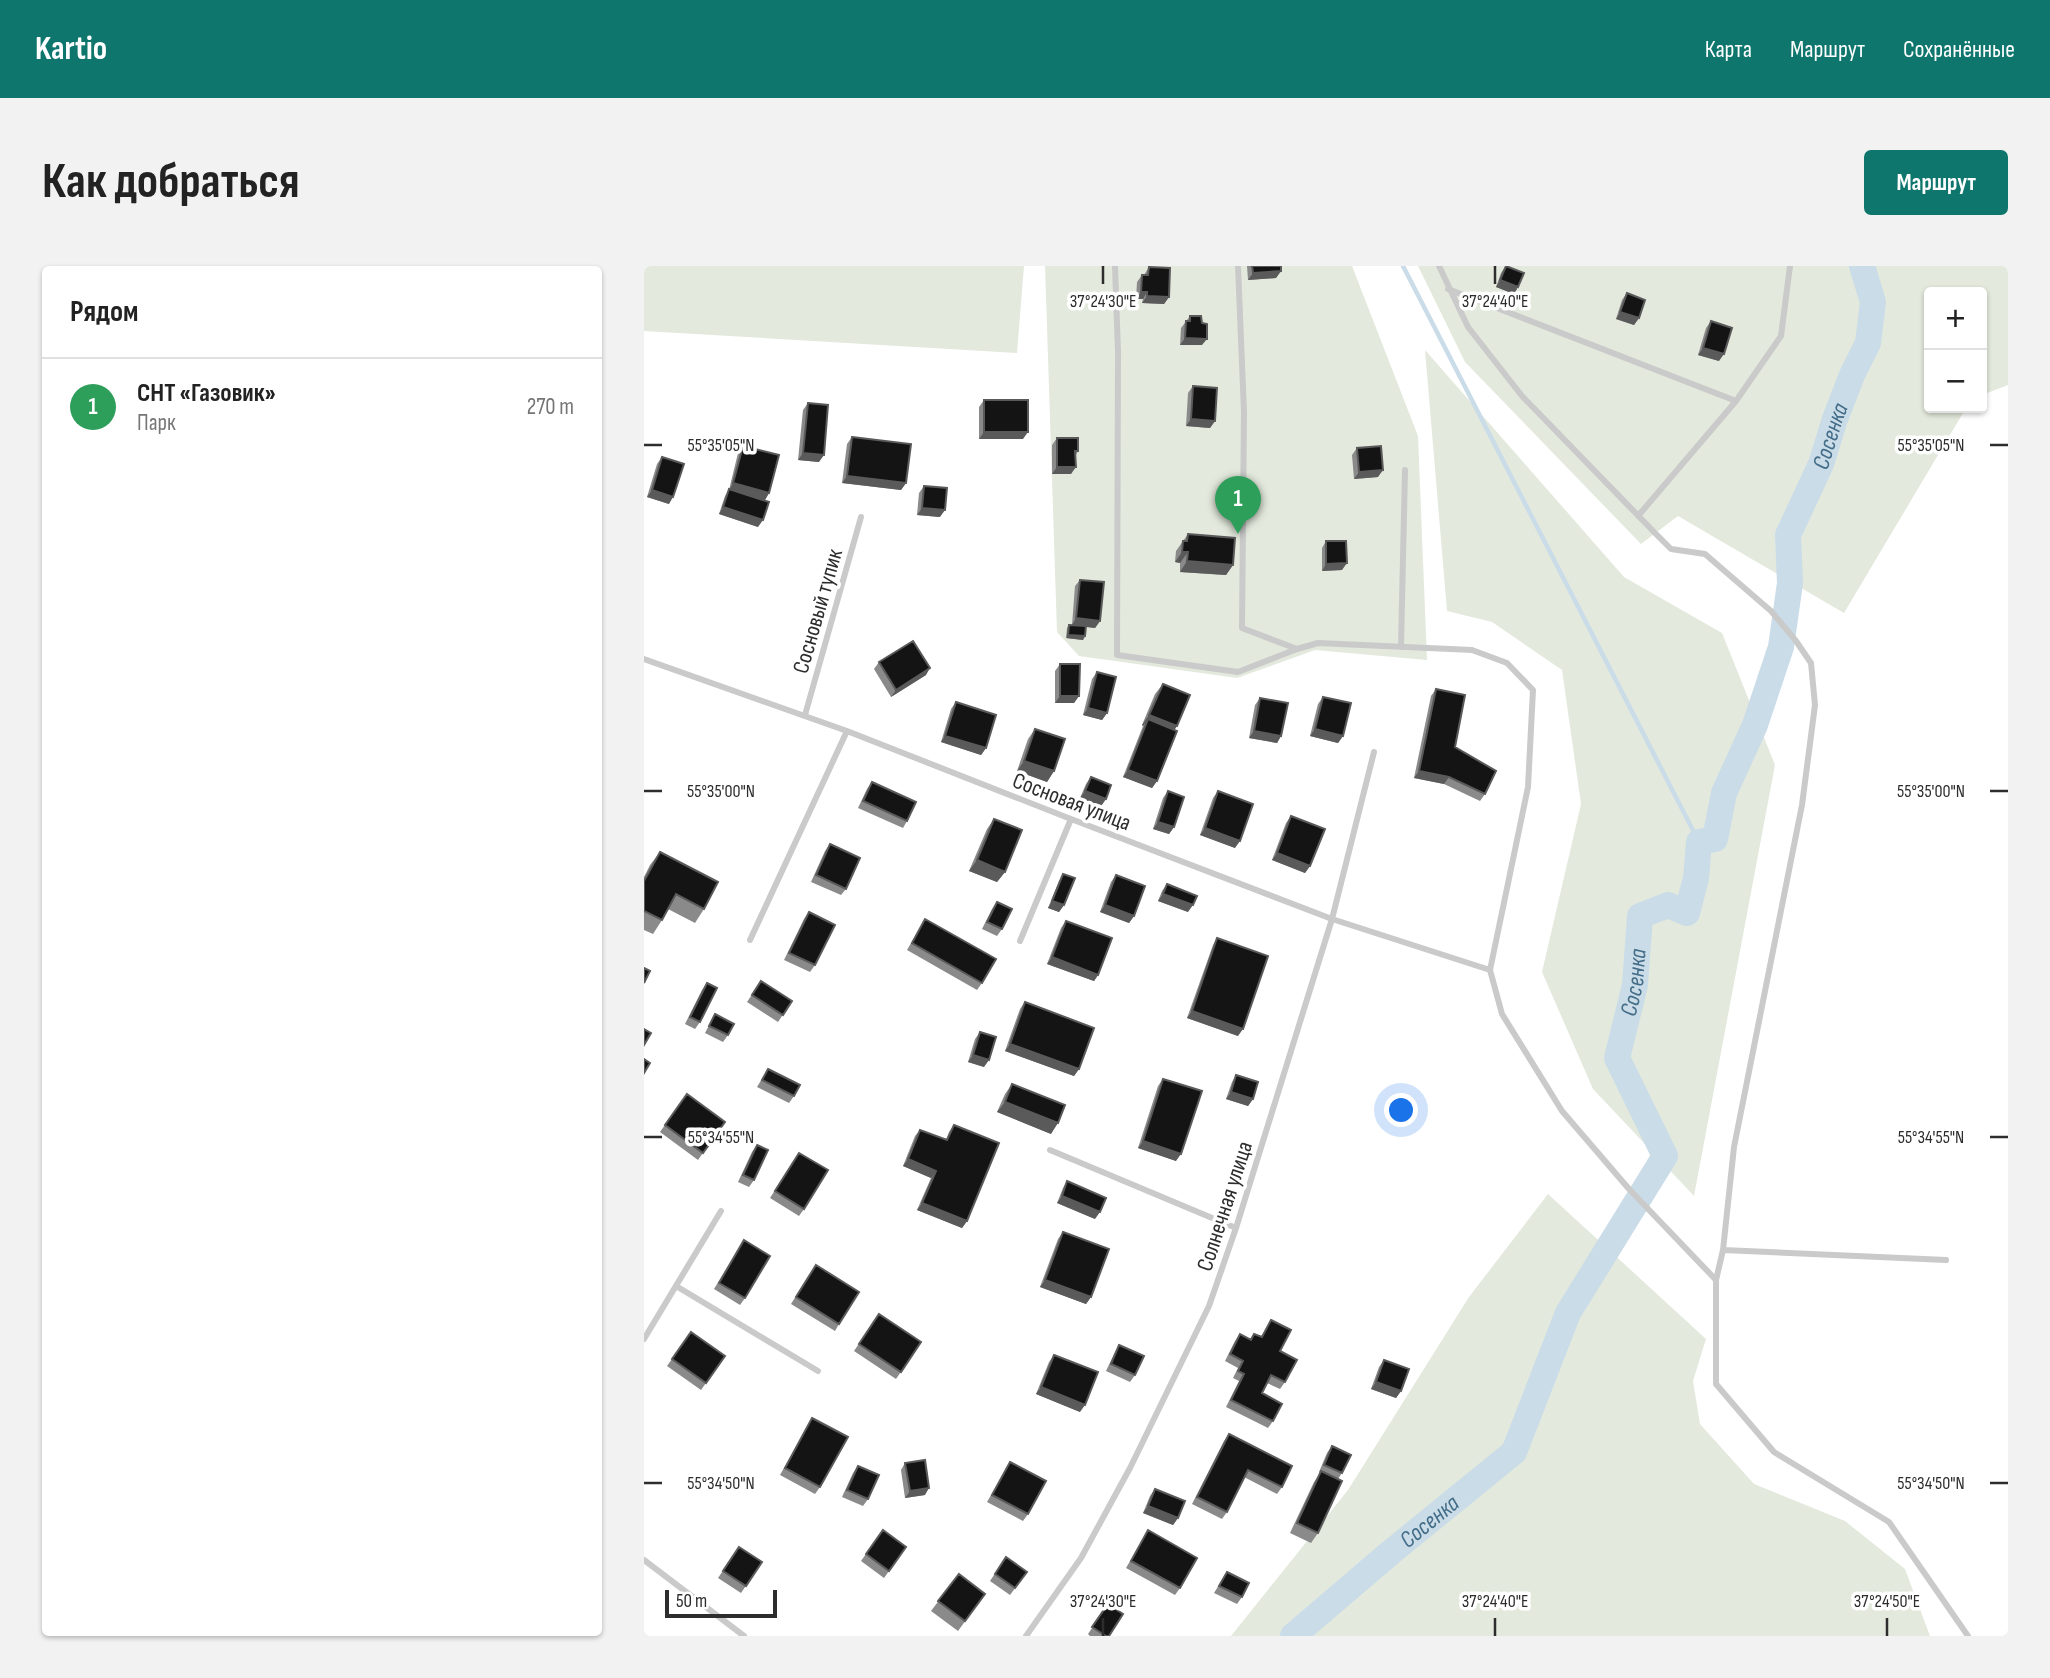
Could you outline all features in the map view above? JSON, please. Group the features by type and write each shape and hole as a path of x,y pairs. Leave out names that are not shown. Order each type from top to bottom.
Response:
{"lane":[{"path":"1115,266 1118,352 1117,654 1238,672 1318,643 1472,650 1507,663 1533,690 1528,787 1490,970 1502,1014 1562,1111 1629,1189 1716,1280"},
{"path":"1238,266 1244,412 1242,628 1297,649"},
{"path":"1439,266 1468,327 1522,396 1671,549 1705,554 1771,611 1796,640 1811,663 1815,705 1802,805 1734,1147 1723,1250 1716,1280 1716,1384 1774,1452 1889,1522 1968,1636"},
{"path":"1638,516 1736,401 1780,336 1790,266"},
{"path":"1448,289 1736,401"},
{"path":"1401,647 1405,470"},
{"name":"Сосновый тупик","path":"805,715 861,517"},
{"name":"Сосновая улица","path":"644,659 847,730 1332,919 1490,970"},
{"path":"750,940 847,730"},
{"name":"Солнечная улица","path":"1026,1636 1081,1558 1130,1468 1209,1306 1236,1228 1332,919 1374,752"},
{"path":"1020,941 1071,819"},
{"path":"1050,1150 1236,1228"},
{"path":"644,1339 721,1211"},
{"path":"1723,1250 1946,1260"},
{"path":"676,1286 818,1371"},
{"path":"644,1560 744,1636"}],"shaded area":[{"path":"644,266 1024,266 1017,353 644,331"},
{"path":"1045,266 1352,266 1418,436 1427,660 1315,650 1237,678 1079,656 1057,632"},
{"path":"1418,266 2008,266 2008,385 1987,393 1987,287 1924,287 1924,413 1963,413 1844,613 1678,516 1641,544 1465,362"},
{"path":"1425,350 1624,577 1722,633 1775,765 1694,1196 1593,1089 1542,972 1581,804 1562,670 1492,622 1447,611"},
{"path":"1548,1194 1706,1339 1693,1381 1700,1424 1754,1484 1845,1521 1905,1569 1930,1636 1231,1636 1348,1490 1469,1297"}],"building":[{"path":"1252,266 1281,266 1281,271 1253,273"},
{"path":"1506,266 1524,273 1518,287 1500,280"},
{"path":"1149,267 1170,268 1169,297 1147,296 1147,292 1141,292 1142,275 1148,275"},
{"path":"1627,293 1645,300 1639,318 1620,312"},
{"path":"1190,316 1201,316 1202,323 1207,324 1207,339 1185,338 1186,321 1190,321"},
{"path":"1711,321 1732,328 1724,354 1703,348"},
{"path":"1193,386 1217,388 1215,421 1191,419"},
{"path":"984,400 1028,400 1028,432 984,432"},
{"path":"808,403 828,405 824,455 803,453"},
{"path":"852,437 911,444 906,483 847,476"},
{"path":"1057,438 1078,438 1076,467 1057,467"},
{"path":"743,446 779,455 769,493 733,483"},
{"path":"1381,446 1383,470 1359,472 1357,448"},
{"path":"662,457 684,464 673,497 652,490"},
{"path":"924,486 947,488 945,510 922,508"},
{"path":"729,489 769,502 763,520 723,507"},
{"path":"1188,534 1235,538 1233,565 1187,561 1188,552 1182,552 1183,541 1187,541"},
{"path":"1326,541 1346,541 1347,563 1326,564"},
{"path":"1080,580 1104,582 1100,621 1076,618"},
{"path":"1069,625 1086,626 1085,636 1068,635"},
{"path":"913,641 930,668 896,690 879,662"},
{"path":"1060,664 1080,664 1079,696 1060,696"},
{"path":"1097,672 1116,677 1107,713 1088,708"},
{"path":"1163,684 1190,695 1177,726 1149,715"},
{"path":"1436,689 1465,695 1455,747 1496,771 1485,794 1449,777 1419,771"},
{"path":"1323,697 1351,703 1343,736 1315,729"},
{"path":"1260,698 1288,703 1281,736 1254,731"},
{"path":"956,702 996,715 986,748 945,736"},
{"path":"1148,719 1177,731 1157,781 1128,770"},
{"path":"1035,729 1065,739 1054,771 1024,761"},
{"path":"1091,777 1111,785 1106,799 1085,791"},
{"path":"872,782 916,802 907,821 863,801"},
{"path":"1168,791 1184,797 1174,827 1158,822"},
{"path":"1218,791 1253,804 1240,841 1205,828"},
{"path":"1291,816 1325,829 1310,866 1277,853"},
{"path":"994,819 1022,830 1005,872 977,860"},
{"path":"830,844 860,858 846,889 816,875"},
{"path":"660,852 718,882 704,909 676,894 662,920 644,911 644,881"},
{"path":"1063,874 1075,878 1064,905 1052,901"},
{"path":"1116,875 1145,886 1134,916 1105,905"},
{"path":"1167,884 1197,896 1193,905 1163,894"},
{"path":"997,902 1012,909 1002,929 987,922"},
{"path":"809,912 835,925 815,965 789,953"},
{"path":"925,919 996,959 982,983 912,943"},
{"path":"1066,921 1112,938 1098,975 1052,957"},
{"path":"1217,938 1268,956 1243,1029 1192,1011"},
{"path":"644,968 650,971 644,983"},
{"path":"761,981 792,1001 783,1015 752,995"},
{"path":"707,983 717,988 700,1022 690,1017"},
{"path":"1025,1002 1094,1028 1079,1069 1010,1044"},
{"path":"715,1014 734,1024 728,1035 709,1026"},
{"path":"644,1029 651,1033 644,1045"},
{"path":"980,1032 996,1037 989,1060 973,1055"},
{"path":"644,1059 650,1063 644,1073"},
{"path":"768,1069 800,1085 794,1096 762,1080"},
{"path":"1236,1075 1258,1082 1253,1099 1231,1092"},
{"path":"1163,1079 1202,1091 1181,1154 1143,1141"},
{"path":"1012,1084 1065,1105 1058,1123 1005,1102"},
{"path":"687,1094 725,1122 703,1153 665,1125"},
{"path":"954,1125 999,1143 967,1221 922,1203 936,1171 908,1159 920,1130 947,1140"},
{"path":"757,1145 768,1150 754,1180 743,1175"},
{"path":"799,1153 828,1170 804,1209 775,1191"},
{"path":"1067,1181 1106,1198 1100,1212 1062,1196"},
{"path":"1063,1232 1109,1249 1091,1297 1045,1280"},
{"path":"744,1240 770,1256 745,1298 719,1283"},
{"path":"816,1265 859,1292 839,1324 796,1297"},
{"path":"879,1314 921,1342 901,1372 859,1344"},
{"path":"1271,1320 1291,1330 1280,1351 1297,1360 1285,1382 1271,1375 1262,1393 1282,1404 1273,1421 1231,1400 1244,1374 1238,1371 1243,1361 1230,1354 1240,1334 1251,1340 1254,1334 1262,1337"},
{"path":"691,1332 725,1356 706,1383 672,1359"},
{"path":"1119,1345 1144,1356 1135,1375 1111,1364"},
{"path":"1054,1355 1098,1372 1085,1405 1041,1387"},
{"path":"1384,1360 1409,1369 1401,1391 1376,1382"},
{"path":"812,1418 848,1437 820,1487 785,1468"},
{"path":"1229,1434 1292,1466 1282,1487 1248,1470 1227,1512 1197,1497"},
{"path":"1332,1446 1351,1455 1342,1473 1324,1465"},
{"path":"925,1460 929,1488 910,1491 905,1463"},
{"path":"1010,1462 1046,1481 1028,1514 992,1495"},
{"path":"858,1466 879,1475 868,1499 847,1490"},
{"path":"1321,1471 1342,1481 1318,1533 1297,1523"},
{"path":"1155,1489 1185,1501 1178,1518 1148,1506"},
{"path":"883,1530 906,1547 889,1571 866,1554"},
{"path":"1148,1530 1197,1558 1180,1588 1131,1561"},
{"path":"739,1547 762,1562 746,1586 723,1571"},
{"path":"1006,1557 1027,1572 1015,1588 995,1574"},
{"path":"1227,1572 1249,1583 1242,1597 1219,1586"},
{"path":"959,1574 985,1594 965,1621 938,1601"},
{"path":"1108,1604 1123,1614 1109,1636 1106,1636 1092,1627"}],"waterway":[{"path":"1403,266 1699,842"},
{"name":"Сосенка","path":"1293,1636 1514,1452 1568,1313 1665,1156 1617,1058 1635,985 1640,916 1668,905 1687,913 1696,878 1699,842 1715,839 1724,793 1755,725 1781,647 1790,583 1788,535 1821,464 1852,375 1868,343 1873,302 1862,266"}],"place":[{"name":"СНТ «Газовик»","path":"1238,534"}]}
